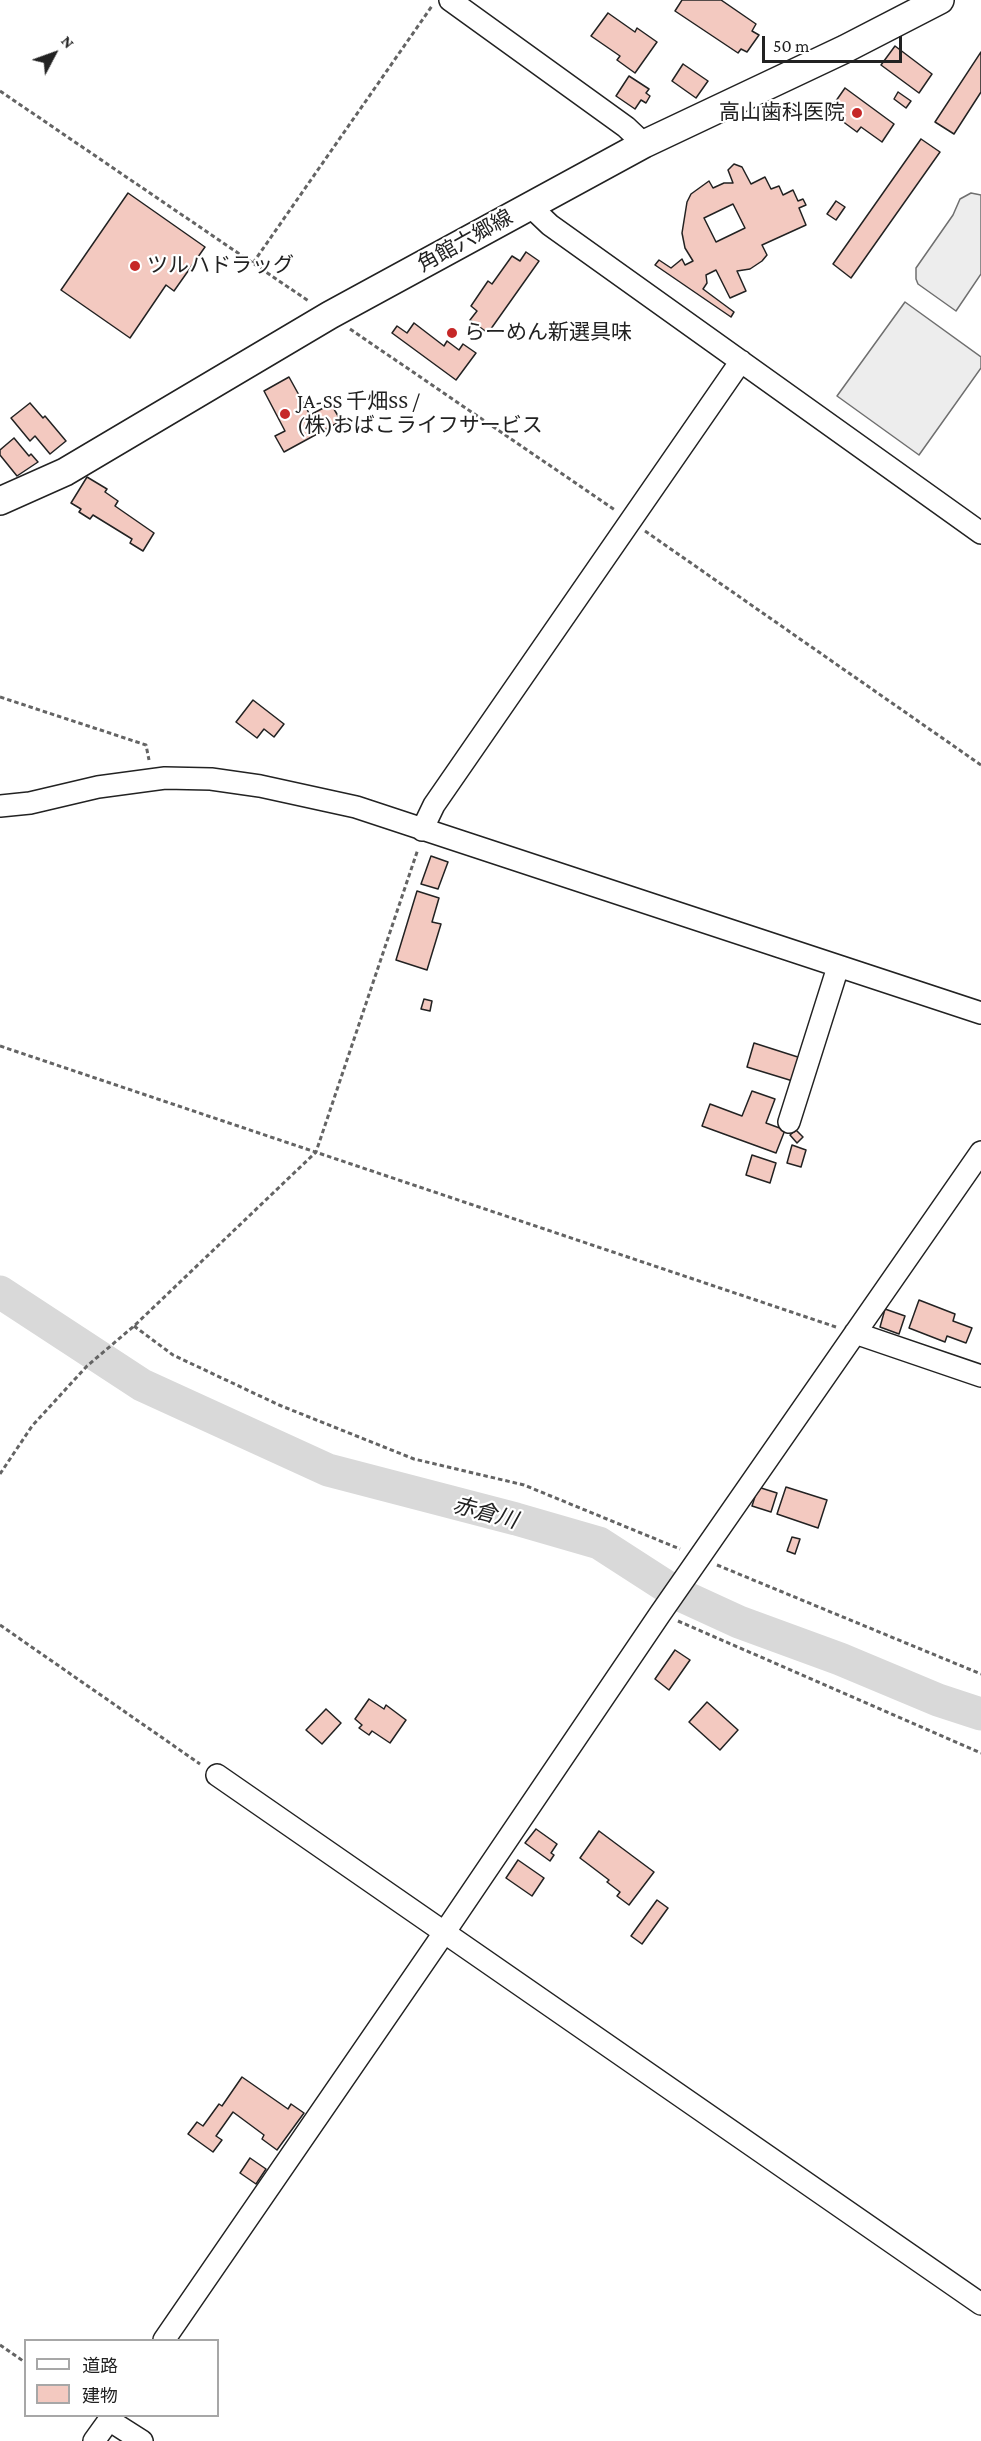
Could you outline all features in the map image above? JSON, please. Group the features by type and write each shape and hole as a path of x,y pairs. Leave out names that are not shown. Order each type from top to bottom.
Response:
{"main road":[{"name":"角館六郷線","path":"0,501 66,472 330,315 644,144 845,49 940,0"}],"street":[{"path":"450,0 626,127 644,144"},
{"path":"530,206 550,225 981,533"},
{"path":"422,830 434,805 741,361"},
{"path":"0,806 30,803 98,787 165,778 211,779 260,786 356,807 981,1013"},
{"path":"789,1122 838,967"},
{"path":"165,2339 660,1614 981,1152"},
{"path":"855,1333 981,1376"},
{"path":"217,1775 981,2304"},
{"path":"94,2441 111,2418 142,2441"}],"path":[{"path":"253,263 436,0"},
{"path":"0,91 631,521 981,765"},
{"path":"0,697 146,746 151,780"},
{"path":"0,1474 32,1426 87,1366 134,1327 316,1152 420,843 422,830"},
{"path":"0,1046 855,1333"},
{"path":"134,1327 173,1355 279,1405 414,1459 524,1485 981,1674"},
{"path":"660,1614 771,1660 981,1753"},
{"path":"0,1625 217,1775"},
{"path":"0,2345 24,2362"}],"shaded area":[{"path":"971,193 981,195 981,274 956,311 918,284 916,268 953,215 960,199"},
{"path":"905,302 981,357 981,368 919,455 837,396"}],"building":[{"path":"682,0 721,0 756,24 752,31 759,35 747,52 741,49 738,53 675,11"},
{"path":"608,13 635,32 637,28 657,42 635,73 617,60 620,56 591,36"},
{"path":"895,46 932,74 919,93 881,65"},
{"path":"981,52 981,92 954,134 935,122"},
{"path":"683,64 708,81 696,98 672,81"},
{"path":"629,76 649,89 646,93 650,96 646,103 641,100 635,109 616,96"},
{"name":"高山歯科医院","path":"845,88 894,124 882,142 861,127 857,132 834,115 836,112 831,108"},
{"path":"898,92 911,101 906,108 894,99"},
{"path":"921,139 940,152 851,278 833,264"},
{"path":"734,164 742,167 751,184 765,177 771,189 779,186 783,195 793,190 798,201 803,199 806,205 799,208 806,225 762,245 767,255 762,261 750,269 737,271 746,291 730,298 716,270 706,275 707,283 703,289 734,312 731,317 655,265 659,260 671,268 682,259 685,265 693,261 685,248 682,233 687,202 691,194 709,181 713,188 724,183 733,183 728,170","holes":["733,204 745,228 716,242 704,218"]},
{"name":"ツルハドラッグ","path":"128,193 205,247 174,291 166,285 130,338 61,290"},
{"path":"836,201 845,207 836,220 827,214"},
{"path":"526,252 539,261 488,333 470,320 477,311 471,306 488,281 492,284 512,256 520,261"},
{"path":"414,323 444,346 447,341 459,350 463,344 476,353 456,380 392,333 397,326 407,333"},
{"path":"289,377 310,415 331,404 341,421 284,452 275,436 285,431 264,391"},
{"path":"30,403 43,418 45,416 66,441 50,454 35,436 30,441 11,418"},
{"path":"14,438 29,456 31,454 38,462 17,476 0,455 0,450"},
{"path":"87,477 107,489 105,492 118,501 115,506 154,533 143,551 130,543 132,539 93,515 90,519 79,512 81,509 71,503"},
{"path":"253,700 284,724 274,737 264,729 257,738 236,722"},
{"path":"431,856 448,862 438,889 421,884"},
{"path":"417,891 439,898 432,922 441,924 427,970 396,960"},
{"path":"424,999 432,1001 430,1011 421,1009"},
{"path":"754,1043 804,1059 796,1082 747,1067"},
{"path":"752,1091 775,1099 766,1123 785,1130 776,1153 702,1126 710,1104 742,1116"},
{"path":"796,1130 803,1137 797,1143 790,1135"},
{"path":"792,1145 806,1150 801,1167 787,1163"},
{"path":"752,1155 776,1163 770,1183 746,1175"},
{"path":"919,1300 955,1314 953,1321 972,1328 966,1343 947,1336 945,1342 909,1328"},
{"path":"885,1309 905,1316 899,1334 880,1327"},
{"path":"758,1487 777,1493 771,1512 752,1506"},
{"path":"786,1487 827,1500 818,1528 777,1514"},
{"path":"792,1537 800,1539 795,1554 787,1551"},
{"path":"675,1650 690,1660 669,1690 655,1679"},
{"path":"369,1699 384,1709 386,1705 406,1720 390,1743 372,1731 369,1735 359,1728 362,1725 355,1719"},
{"path":"707,1702 738,1730 720,1750 689,1722"},
{"path":"326,1709 341,1723 322,1744 306,1730"},
{"path":"536,1829 557,1844 551,1853 554,1855 550,1861 525,1843"},
{"path":"599,1831 654,1872 629,1905 617,1896 620,1892 607,1882 609,1880 580,1858"},
{"path":"518,1860 544,1878 532,1896 506,1878"},
{"path":"657,1900 668,1908 642,1944 631,1936"},
{"path":"242,2077 288,2109 291,2104 304,2113 277,2150 262,2139 264,2135 233,2112 216,2136 222,2140 213,2152 188,2134 197,2122 203,2126 219,2104 222,2106"},
{"path":"250,2158 266,2169 256,2184 240,2173"}],"waterway":[{"name":"赤倉川","path":"0,1292 142,1385 328,1470 599,1543 678,1594 739,1622 840,1659 938,1700 981,1714"}],"place":[{"name":"高山歯科医院","path":"857,113"},
{"name":"ツルハドラッグ","path":"135,266"},
{"name":"らーめん新選具味","path":"452,333"},
{"name":"JA-SS 千畑SS / (株)おばこライフサービス","path":"285,414"}]}
